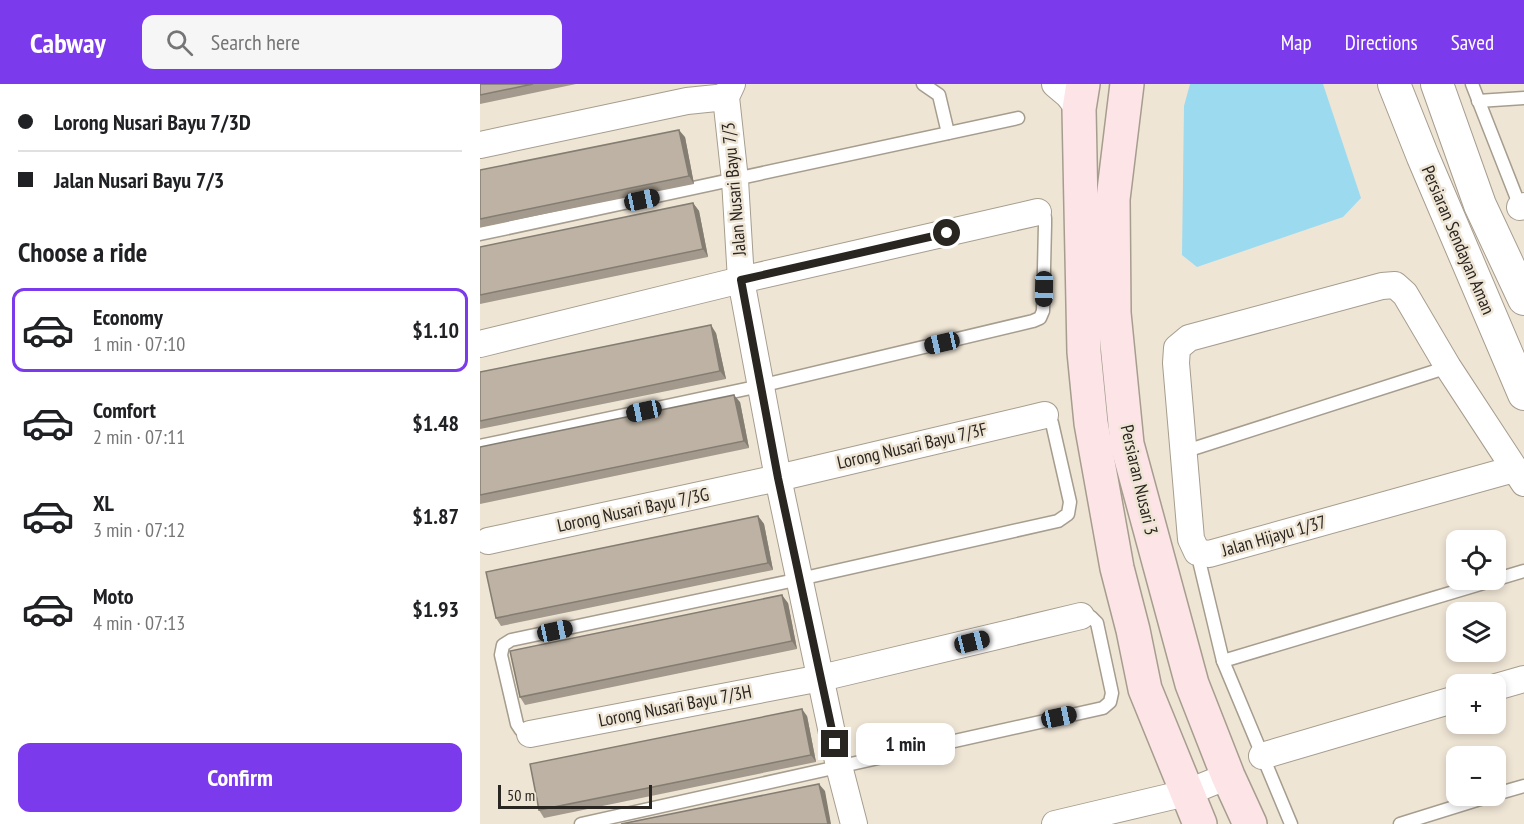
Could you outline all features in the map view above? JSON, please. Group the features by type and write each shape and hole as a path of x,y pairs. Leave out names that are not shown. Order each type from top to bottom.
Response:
{"main road":[{"name":"Persiaran Nusari 3","path":"1127,84 1113,199 1114,313 1127,444 1192,684 1228,776 1250,824"},
{"name":"Persiaran Nusari 3","path":"1081,97 1084,352 1091,423 1117,568 1145,689 1200,824"}],"street":[{"path":"1055,84 1068,95 1081,97"},
{"name":"Persiaran Sendayan Aman","path":"1394,84 1524,394"},
{"name":"Persiaran Sendayan Aman","path":"1437,84 1480,205 1524,299"},
{"path":"480,145 686,97 729,90"},
{"name":"Jalan Nusari Bayu 7/3","path":"729,90 741,280 778,478 839,766 854,824"},
{"path":"480,345 741,280 1038,212"},
{"name":"Jalan Hijayu 1/37","path":"1448,368 1405,294 1395,285 1382,285 1189,338 1177,348 1176,363 1191,538 1197,552 1209,554 1519,476"},
{"path":"1448,368 1519,476"},
{"name":"Lorong Nusari Bayu 7/3F","path":"778,478 1045,415"},
{"name":"Lorong Nusari Bayu 7/3G","path":"484,539 778,478"},
{"name":"Lorong Nusari Bayu 7/3H","path":"530,734 821,678 1081,616"},
{"path":"1506,684 1524,679"},
{"path":"1262,756 1446,702"},
{"path":"1055,824 1186,793 1228,776"}],"lane":[{"path":"923,84 939,95 948,133"},
{"path":"1472,84 1523,209"},
{"path":"1478,101 1524,98"},
{"path":"480,234 1018,118"},
{"path":"480,446 760,386 1033,321 1040,318 1044,310 1046,225 1045,218 1038,212"},
{"path":"1184,452 1448,368"},
{"path":"530,734 521,730 517,724 501,655 503,645 511,640 800,579 1058,520 1068,514 1070,502 1053,423 1045,415"},
{"path":"1197,552 1223,661 1291,824"},
{"path":"1223,661 1524,571"},
{"path":"582,824 1102,708 1110,702 1112,693 1097,622 1091,616 1081,616"},
{"path":"1506,791 1524,786"},
{"path":"1400,824 1458,806"}],"water":[{"path":"1190,84 1323,84 1361,198 1343,217 1197,267 1182,255 1184,106"}],"building":[{"path":"480,84 533,84 480,95"},
{"path":"679,130 689,176 480,219 480,170"},
{"path":"693,203 703,249 480,295 480,247"},
{"path":"711,325 720,371 480,421 480,372"},
{"path":"734,395 744,441 480,495 480,447"},
{"path":"758,516 768,563 496,618 486,572"},
{"path":"782,595 792,641 520,697 510,651"},
{"path":"802,709 811,755 539,810 530,764"},
{"path":"819,784 828,824 621,824"}],"route":[{"path":"835,744 778,478 741,280 947,233"}]}
